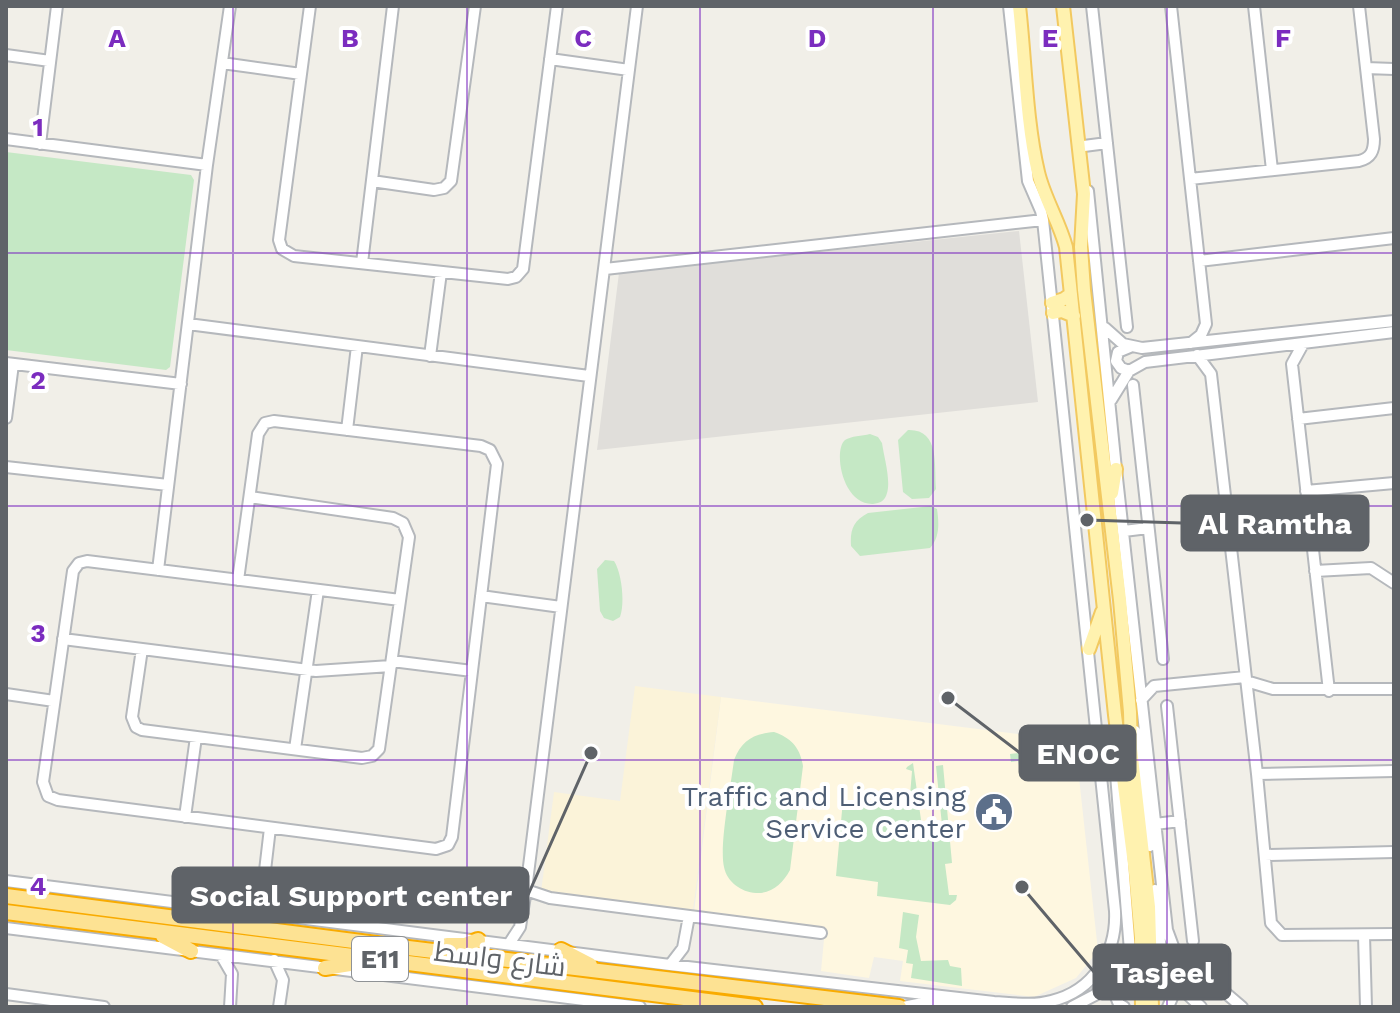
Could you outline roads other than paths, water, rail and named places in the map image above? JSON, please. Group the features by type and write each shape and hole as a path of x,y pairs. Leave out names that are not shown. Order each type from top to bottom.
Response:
{"highway":[{"name":"شارع واسط","path":"6,893 755,1007"},
{"name":"شارع واسط","path":"6,912 147,930 402,955 601,970 901,1007"},
{"path":"147,930 191,951"},
{"path":"325,968 350,963 391,967 411,941 459,946 478,940"},
{"path":"561,950 601,970"}],"main road":[{"path":"1019,6 1036,160 1044,190 1064,239 1074,316 1147,1006"},
{"path":"1066,8 1084,194 1081,247 1084,290 1110,504 1131,749 1149,907 1147,1006"},
{"path":"1052,308 1071,294"},
{"path":"1052,308 1074,316"},
{"path":"1110,504 1116,469"},
{"path":"1089,649 1104,601"}],"street":[{"path":"40,144 57,6"},
{"path":"158,570 207,165 230,6"},
{"path":"310,6 280,244 285,252 294,256 508,279 521,272 557,6"},
{"path":"362,263 393,6"},
{"path":"372,181 434,190 444,188 451,181 475,6"},
{"path":"509,944 520,927 526,890 637,6"},
{"path":"901,1007 930,1003 995,1005 1051,1001 1087,983 1105,960 1113,941 1113,890 1043,220 1028,181 1009,6"},
{"path":"1092,6 1127,327"},
{"path":"1171,6 1206,324 1201,335 1191,343"},
{"path":"1254,6 1272,170"},
{"path":"1190,179 1359,161 1370,156 1374,139 1359,6"},
{"path":"1066,8 1084,146 1137,670 1167,930 1174,949 1242,1007"},
{"path":"6,55 50,61"},
{"path":"550,59 629,70"},
{"path":"222,63 301,74"},
{"path":"1366,68 1394,69"},
{"path":"6,139 207,165"},
{"path":"1084,146 1107,143"},
{"path":"605,269 1043,220"},
{"path":"1199,261 1394,238"},
{"path":"430,356 441,272"},
{"path":"1129,371 1117,365 1116,356 1121,349 1394,321"},
{"path":"188,324 589,376"},
{"path":"1103,324 1111,336 1130,347"},
{"path":"1206,324 1220,340"},
{"path":"1110,402 1129,371 1145,362 1394,332"},
{"path":"1303,344 1292,364 1329,691"},
{"path":"347,430 357,346"},
{"path":"1276,347 1292,364"},
{"path":"1211,374 1221,353"},
{"path":"1197,355 1211,374 1257,774 1270,918 1277,933 1286,935 1394,934"},
{"path":"6,418 9,363 181,384"},
{"path":"1133,385 1163,659"},
{"path":"1298,419 1394,408"},
{"path":"238,580 258,434 265,423 274,421 481,446 494,454 497,464 452,837 448,845 436,849 58,800 48,796 43,782 73,571 79,563 87,561 158,570 238,580 318,590 400,600"},
{"path":"6,467 168,485"},
{"path":"1306,491 1394,483"},
{"path":"142,649 132,717 134,724 142,730 362,758 376,753 381,744 409,537 406,527 398,519 250,497"},
{"path":"1124,531 1148,528"},
{"path":"1231,538 1310,531"},
{"path":"1315,571 1366,567 1394,583"},
{"path":"295,749 318,590"},
{"path":"481,596 561,607"},
{"path":"63,639 307,670 392,664 472,671"},
{"path":"1137,670 1143,678 1160,684 1245,679 1273,689 1394,689"},
{"path":"1141,700 1150,689 1160,684"},
{"path":"6,694 54,701"},
{"path":"1167,706 1193,941"},
{"path":"1130,712 1135,728 1162,962 1174,993 1168,1007"},
{"path":"1115,715 1115,777 1129,942 1128,961 1115,987 1116,999 1124,1007"},
{"path":"185,817 196,737"},
{"path":"1257,774 1394,771"},
{"path":"1155,824 1180,821"},
{"path":"1149,838 1155,824"},
{"path":"270,828 262,896 273,915"},
{"path":"1265,855 1394,852"},
{"path":"6,881 995,1005"},
{"path":"526,890 550,898 821,933"},
{"path":"1113,890 1127,904"},
{"path":"247,911 262,896"},
{"path":"670,965 683,948 689,916"},
{"path":"520,927 530,947"},
{"path":"6,928 632,1007"},
{"path":"1364,935 1366,1007"},
{"path":"1160,936 1175,980 1201,1007"},
{"path":"1072,1007 1090,999 1108,983 1123,960 1129,942"},
{"path":"683,948 693,968"},
{"path":"221,955 232,974 230,1007"},
{"path":"232,974 246,958"},
{"path":"274,960 283,980 279,1007"},
{"path":"283,980 298,963"},
{"path":"6,994 64,1005 104,1007"}],"place":[{"name":"Al Ramtha","path":"1087,520"},
{"name":"ENOC","path":"948,698"},
{"name":"Social Support center","path":"591,753"},
{"name":"Traffic and Licensing Service Center","path":"994,812"},
{"name":"Tasjeel","path":"1022,887"}]}
